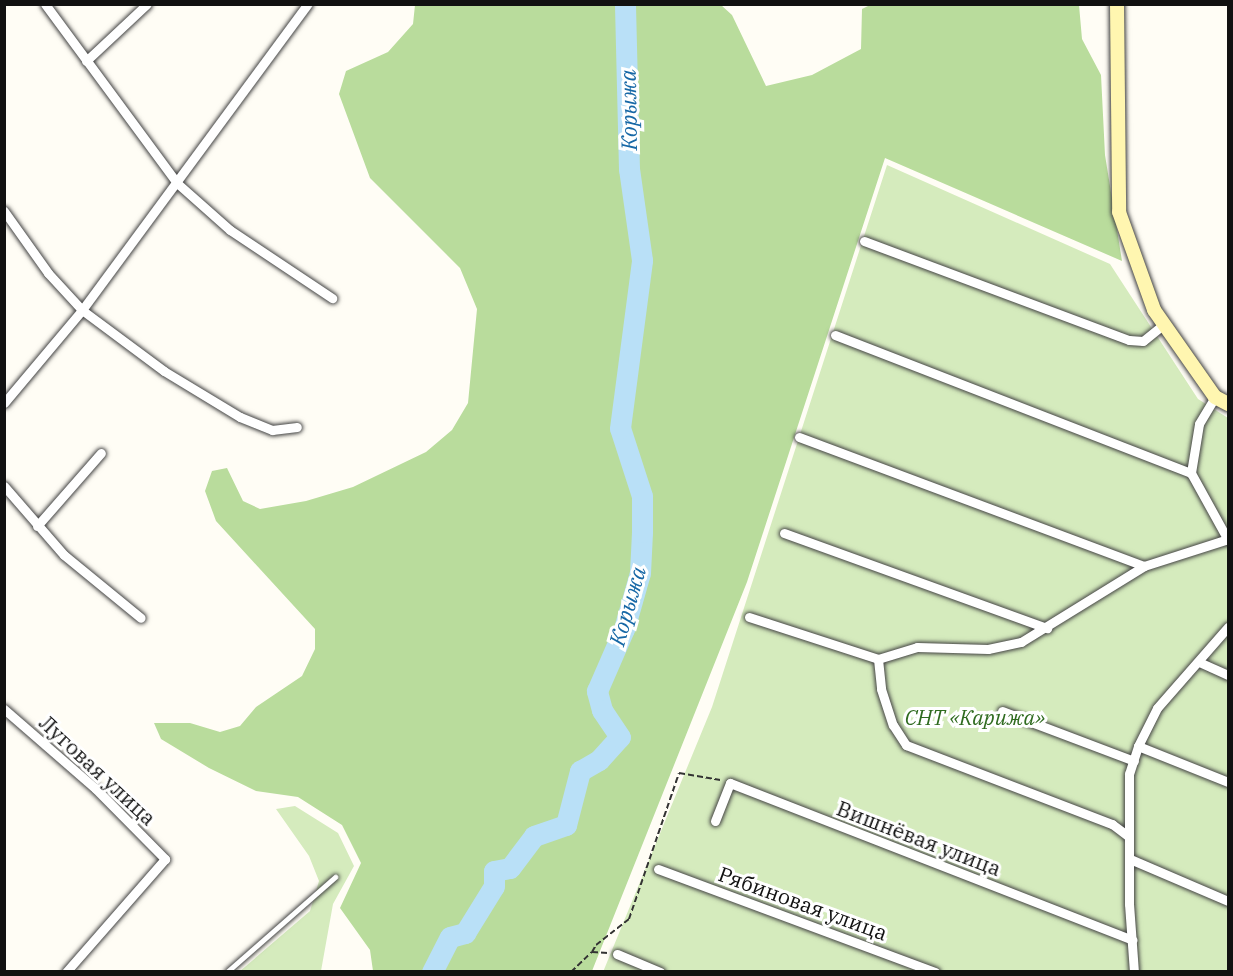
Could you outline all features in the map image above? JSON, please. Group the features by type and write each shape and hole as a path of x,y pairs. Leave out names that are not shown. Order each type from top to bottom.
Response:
{"street":[{"path":"45,4 177,183 230,230 332,298"},
{"path":"86,61 147,4"},
{"path":"4,403 82,310 308,4"},
{"path":"1117,4 1119,212 1154,310 1215,398 1228,404"},
{"path":"4,211 48,273 82,310 164,371 240,417 272,430 297,427"},
{"path":"864,241 1129,340 1143,341 1164,324"},
{"path":"835,335 1191,473"},
{"path":"749,617 878,659 917,647 988,650 1009,646 1047,628 1144,566 1228,539 1191,473 1199,424 1215,398"},
{"path":"800,437 1144,566"},
{"path":"37,526 101,453"},
{"path":"4,486 64,555 141,618"},
{"path":"784,533 1047,628"},
{"path":"1134,972 1129,774 1138,746 1157,708 1228,627"},
{"path":"878,659 881,689 893,725 906,745 1112,824 1129,837"},
{"path":"1199,662 1228,675"},
{"name":"Луговая улица","path":"4,709 95,788 165,859 66,972"},
{"path":"1002,711 1134,761"},
{"path":"1138,746 1228,782"},
{"name":"Вишнёвая улица","path":"715,821 730,783 1132,940"},
{"path":"1130,859 1228,901"},
{"name":"Рябиновая улица","path":"658,869 935,972"},
{"path":"617,954 660,972"}],"lane":[{"path":"227,972 335,877"}],"path":[{"path":"571,972 592,952 596,945 629,919 679,773 721,781"},
{"path":"592,952 617,954"}],"green space":[{"path":"415,5 721,5 732,15 766,86 812,75 861,49 862,9 870,5 1079,5 1082,39 1101,75 1105,155 1122,261 885,158 747,582 592,971 373,971 370,950 340,908 361,863 342,825 298,797 256,791 209,768 161,739 154,723 190,723 220,732 240,726 256,707 302,676 315,649 315,629 216,521 205,491 212,471 227,468 243,501 260,509 306,501 353,487 426,452 452,430 468,403 477,309 460,268 370,178 339,94 346,71 388,52 413,24"},
{"name":"СНТ «Карижа»","path":"887,165 1110,264 1198,399 1228,418 1228,971 603,972 712,707"},
{"path":"295,806 338,833 354,866 333,904 321,971 239,972 310,911 319,881 309,856 276,809"}],"waterway":[{"name":"Корыжа","path":"432,972 450,937 465,933 494,886 494,871 510,868 534,836 566,825 580,771 599,760 620,737 602,710 597,691 624,629 640,573 642,532 642,496 620,428 642,260 629,169 625,4"}]}
